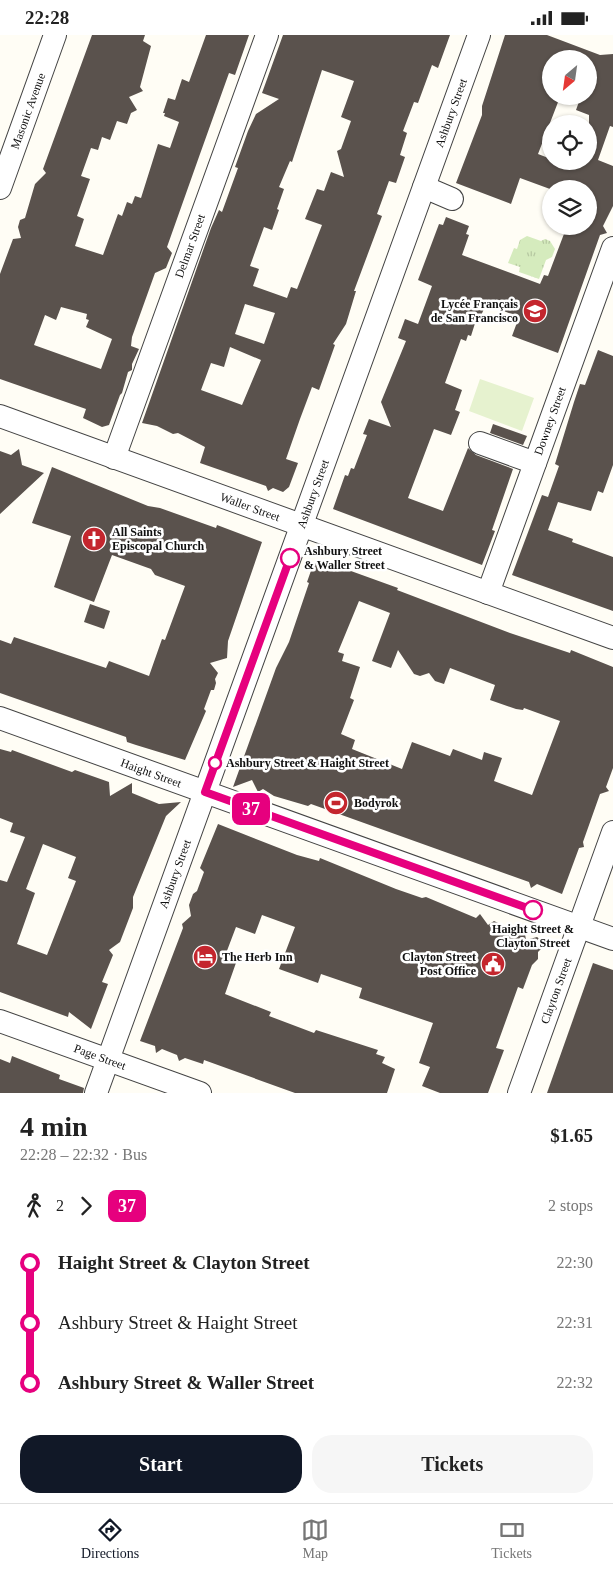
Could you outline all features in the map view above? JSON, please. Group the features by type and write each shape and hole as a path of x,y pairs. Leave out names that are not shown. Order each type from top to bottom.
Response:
{"street":[{"name":"Masonic Avenue","path":"0,188 55,35"},
{"name":"Delmar Street","path":"114,458 267,35"},
{"name":"Ashbury Street","path":"96,1093 479,35"},
{"path":"424,187 452,199"},
{"name":"Downey Street","path":"488,593 613,248"},
{"name":"Waller Street","path":"0,416 613,638"},
{"path":"480,443 535,463"},
{"name":"Haight Street","path":"0,718 613,939"},
{"name":"Clayton Street","path":"519,1093 613,832"},
{"name":"Page Street","path":"0,1021 200,1093"}],"green space":[{"path":"527,236 541,241 545,239 550,241 555,249 552,257 546,260 539,279 519,272 520,267 508,263 514,248 517,249 520,240"},
{"path":"480,379 534,398 522,431 469,411"}],"building":[{"path":"92,35 145,35 143,41 151,46 140,87 143,91 129,97 137,110 131,113 127,124 117,121 110,140 102,137 98,150 91,148 81,176 90,179 77,216 84,219 75,246 103,255 118,214 122,216 127,202 132,204 135,196 141,198 158,144 170,148 179,122 164,116 165,113 163,113 168,98 175,100 182,79 189,82 206,35 249,35 235,75 229,73 167,247 172,253 166,268 155,273 132,337 131,346 139,349 132,364 132,370 128,372 109,425 102,427 83,418 86,409 0,379 0,274 13,239 21,238 18,227 20,220 25,218 35,184 46,173 43,169","holes":["61,307 87,314 86,319 89,320 86,327 112,339 101,369 34,345 45,315 56,320"]},
{"path":"283,35 450,35 438,68 432,65 418,103 414,102 403,131 407,133 400,155 405,157 396,183 389,181 377,214 382,216 354,291 356,291 346,324 333,344 335,345 319,390 312,387 300,419 286,459 298,463 289,487 283,492 273,488 268,491 266,486 200,463 205,447 178,433 173,434 157,426 142,423 211,228 219,210 222,212 238,168 235,167 248,131 256,114 279,99 262,93","holes":["322,70 354,81 341,117 351,121 341,149 337,151 344,177 331,172 324,191 317,189 305,219 322,225 297,289 291,287 287,298 253,286 259,269 250,266 264,227 272,230 284,189 279,187 290,161 292,162","245,304 275,313 264,344 235,334","230,347 261,360 242,405 201,390 211,363 224,367"]},
{"path":"505,35 547,35 587,50 542,50 542,105 557,105 553,115 542,115 542,144 538,154 542,156 542,170 597,170 597,115 589,115 576,110 578,105 598,105 598,54 613,54 613,127 610,126 598,160 613,166 613,206 603,226 607,233 600,235 558,353 512,336 519,317 486,304 480,318 477,317 471,336 468,335 466,341 461,339 445,383 462,390 455,410 460,412 451,435 434,429 408,498 443,511 468,448 476,455 513,469 492,530 495,531 482,565 333,509 345,475 348,476 351,468 354,469 367,435 363,434 369,419 391,427 381,402 406,341 398,338 405,319 418,324 432,286 418,280 439,224 443,225 446,217 469,226 466,234 469,235 462,255 540,284 544,275 548,276 564,235 597,235 597,180 542,180 542,186 520,178 511,204 456,183 482,115 482,106"},
{"path":"598,350 613,356 613,465 603,493 598,491 591,511 558,502 548,530 573,539 572,542 613,557 613,611 512,575 542,495 548,497 559,466 555,464 580,384 585,385"},
{"path":"493,424 527,436 523,445 490,433"},
{"path":"19,449 22,465 44,473 0,514 0,451 11,455"},
{"path":"52,467 148,506 160,508 216,528 217,525 262,542 228,641 227,658 210,663 218,673 215,679 216,683 214,690 211,690 204,709 206,711 185,760 127,742 126,737 0,693 0,640 11,644 14,637 106,668 109,661 149,676 162,639 165,640 185,586 155,575 151,569 112,555 94,602 54,587 71,536 32,523"},
{"path":"318,561 326,562 398,588 397,590 510,633 570,653 571,650 613,667 613,768 606,787 609,791 600,794 583,842 584,847 579,848 562,894 537,884 531,888 529,882 311,804 308,806 274,796 263,789 258,792 252,780 233,787 276,668 289,642 309,583 307,582 313,565","holes":["359,601 390,613 372,661 391,668 398,650 414,674 420,676 429,673 435,681 444,684 450,668 495,685 490,700 516,709 523,710 524,708 560,721 532,795 494,781 502,758 484,752 482,760 453,749 450,756 412,742 402,769 352,749 355,740 341,734 354,700 350,698 360,667 342,661 344,654 338,652"]},
{"path":"90,604 110,611 104,629 84,622"},
{"path":"0,749 11,752 12,750 72,772 75,770 109,782 110,796 132,783 132,793 159,804 181,802 166,816 133,897 133,908 120,942 109,950 113,955 102,982 108,984 91,1029 69,1012 68,1017 0,992 0,880 7,882 25,837 10,832 13,823 0,818","holes":["43,844 76,857 68,878 76,881 47,955 17,944 35,893 26,889"]},
{"path":"218,824 297,855 319,861 320,858 396,889 422,898 426,897 476,918 480,914 488,925 494,921 517,932 524,928 526,940 537,937 542,941 542,948 538,952 538,959 532,965 523,989 518,987 496,1048 504,1050 488,1093 440,1093 422,1086 430,1067 419,1063 433,1023 359,998 362,988 321,974 318,983 279,969 295,927 262,915 255,934 236,927 225,956 237,960 225,994 271,1012 269,1016 314,1033 316,1030 378,1050 376,1054 385,1057 382,1063 395,1069 387,1093 295,1093 204,1060 203,1064 185,1058 179,1061 177,1055 162,1049 156,1053 155,1046 140,1041 183,928 182,924 191,916 189,905 204,872 200,868"},
{"path":"593,963 613,970 613,1093 547,1093"},
{"path":"12,1056 60,1075 59,1079 84,1088 83,1093 0,1093 0,1059 10,1063"}],"bus line":[{"name":"37","path":"290,558 205,792 533,910"}],"place":[{"name":"Lycée Français de San Francisco","path":"535,311"},
{"name":"All Saints Episcopal Church","path":"94,539"},
{"name":"Ashbury Street & Waller Street","path":"290,558"},
{"name":"Ashbury Street & Haight Street","path":"215,763"},
{"name":"Bodyrok","path":"336,803"},
{"name":"Haight Street & Clayton Street","path":"533,910"},
{"name":"The Herb Inn","path":"205,957"},
{"name":"Clayton Street Post Office","path":"493,964"}]}
